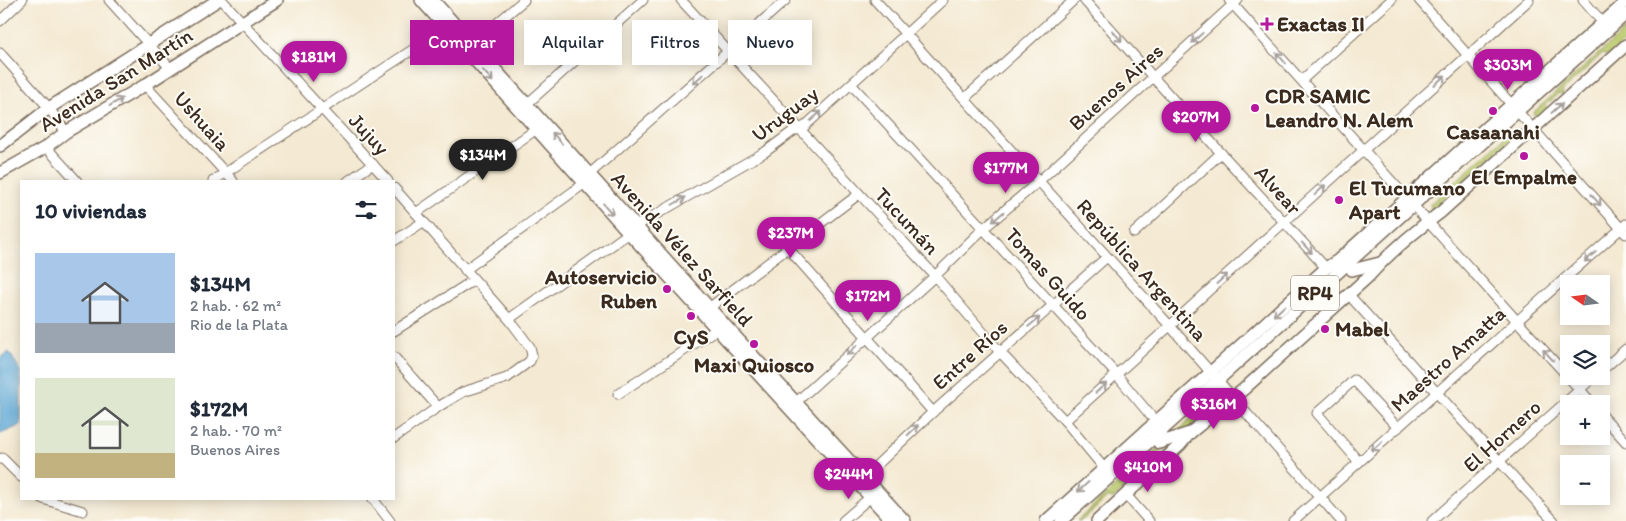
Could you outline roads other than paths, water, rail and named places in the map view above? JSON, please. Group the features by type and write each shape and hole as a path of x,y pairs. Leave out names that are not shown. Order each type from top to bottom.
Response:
{"main road":[{"name":"Avenida San Martín","path":"0,146 49,108 220,0"},
{"name":"Avenida San Martín","path":"0,174 46,147 66,132 144,85 277,0"},
{"name":"Avenida Vélez Sarfield","path":"421,0 444,20"},
{"name":"Avenida Vélez Sarfield","path":"433,0 447,20"},
{"path":"1046,521 1156,422 1216,380 1326,268 1413,204 1455,156 1518,110 1626,2"},
{"name":"RP4","path":"1061,521 1626,14"},
{"name":"RP4","path":"1072,521 1159,444 1216,380 1352,270 1413,204 1518,110 1626,24"},
{"path":"1097,521 1180,445 1190,433 1370,276 1380,263 1441,212 1625,48"},
{"name":"Avenida Vélez Sarfield","path":"486,65 793,405 874,493 905,521"},
{"name":"Avenida Vélez Sarfield","path":"493,65 527,104 540,126"},
{"path":"1455,156 1476,149"},
{"path":"1352,270 1380,263"},
{"path":"1159,444 1190,433"},
{"name":"Avenida Vélez Sarfield","path":"874,493 892,521"}],"street":[{"path":"0,20 22,0"},
{"path":"109,0 170,68"},
{"name":"Jujuy","path":"220,0 387,180"},
{"path":"501,20 524,0"},
{"path":"527,104 642,0"},
{"name":"Tucumán","path":"680,0 728,52"},
{"path":"764,20 786,0"},
{"name":"República Argentina","path":"875,0 1170,326 1341,521"},
{"name":"Uruguay","path":"509,319 633,229 765,152 792,132 805,126 943,0"},
{"path":"965,98 1074,0"},
{"name":"Alvear","path":"1084,0 1326,268"},
{"path":"1302,80 1391,0"},
{"path":"1419,0 1624,229"},
{"path":"1065,420 1529,0"},
{"path":"1583,0 1603,23"},
{"path":"1233,2 1428,222 1585,395"},
{"name":"Buenos Aires","path":"793,405 1233,2"},
{"path":"214,180 410,51"},
{"path":"465,270 588,179 728,52"},
{"path":"0,53 49,108 66,132"},
{"name":"Tucumán","path":"740,65 935,276 1000,351 1065,420 1104,468"},
{"name":"Tomas Guido","path":"851,84 1116,374 1156,422"},
{"name":"Ushuaia","path":"144,85 232,180"},
{"path":"416,213 540,126"},
{"path":"46,147 76,180"},
{"path":"1134,233 1221,153"},
{"path":"350,180 374,164"},
{"path":"395,189 509,319 530,347 532,355 530,360 507,378 463,392 395,437"},
{"path":"706,309 858,194"},
{"path":"395,240 423,222"},
{"name":"Maestro Amatta","path":"1294,521 1517,321 1624,229"},
{"path":"787,247 933,412"},
{"name":"Entre Ríos","path":"862,480 1000,351 1107,257"},
{"path":"395,330 474,280"},
{"path":"1349,294 1554,521"},
{"path":"618,394 721,326"},
{"path":"1610,363 1626,349"},
{"path":"395,358 438,407"},
{"path":"1359,462 1317,413 1354,380 1398,428"},
{"name":"El Hornero","path":"1432,521 1585,385"},
{"path":"1610,424 1626,442"},
{"path":"0,459 2,458 20,476"},
{"path":"843,521 874,493"},
{"path":"1126,495 1149,521"},
{"path":"45,500 83,511"},
{"path":"374,500 390,521"}],"water":[{"path":"9,352 20,369 20,425 1,434 0,432 0,358"}],"place":[{"name":"Exactas II","path":"1267,24"},
{"name":"CDR SAMIC Leandro N. Alem","path":"1255,108"},
{"name":"Casaanahi","path":"1493,111"},
{"name":"El Empalme","path":"1524,156"},
{"name":"El Tucumano Apart","path":"1339,200"},
{"name":"Autoservicio Ruben","path":"667,289"},
{"name":"CyS","path":"691,316"},
{"name":"Mabel","path":"1325,329"},
{"name":"Maxi Quiosco","path":"754,344"}]}
